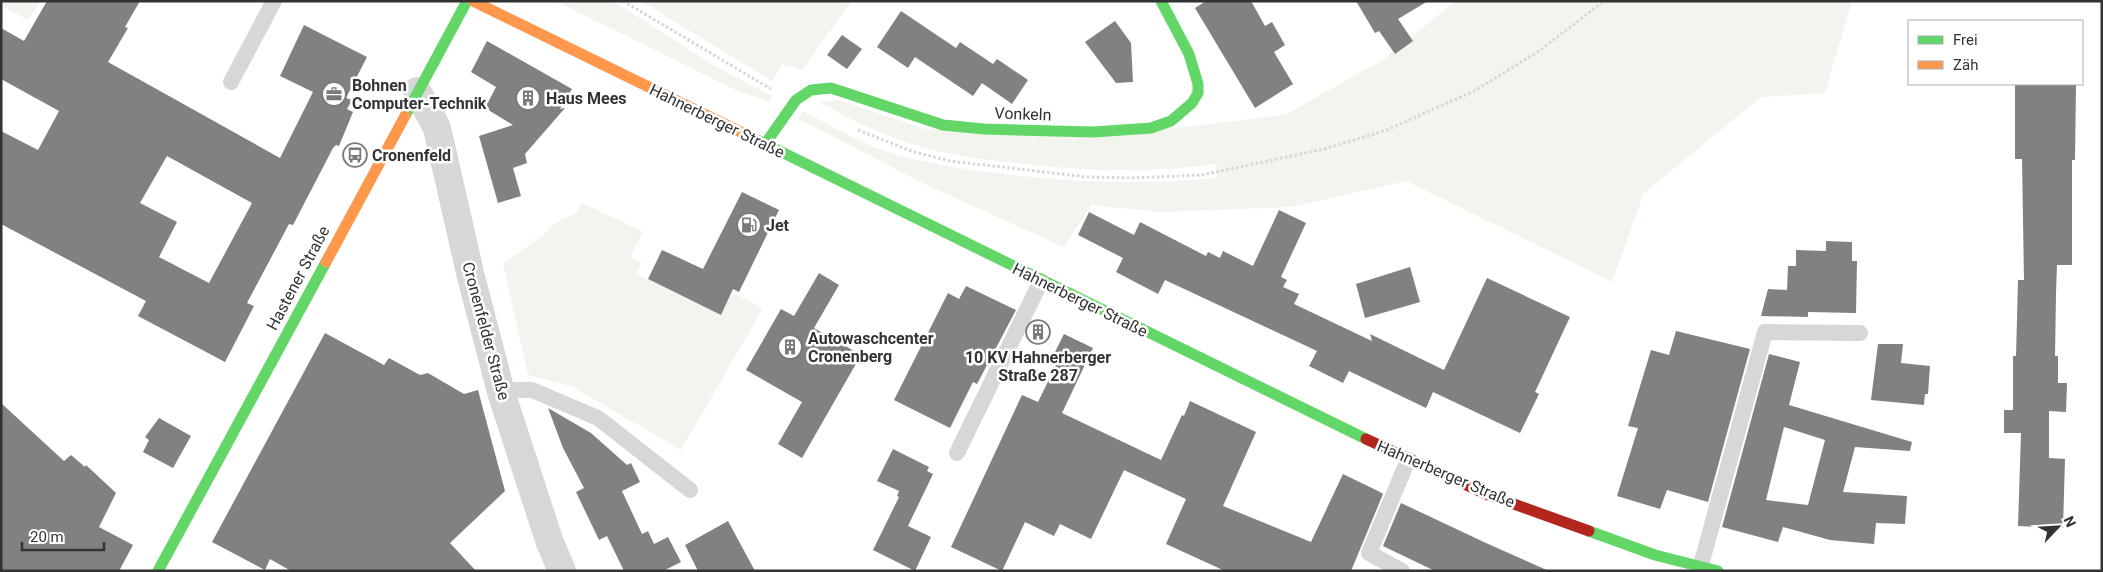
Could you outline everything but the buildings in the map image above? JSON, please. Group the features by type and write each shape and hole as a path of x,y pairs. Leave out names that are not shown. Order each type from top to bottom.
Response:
{"main road":[{"name":"Hastener Straße","path":"158,571 417,90 468,1"},
{"name":"Hahnerberger Straße","path":"473,1 1408,460 1486,494 1655,555 1701,565 1718,571"},
{"name":"Vonkeln","path":"765,144 796,100 811,90 831,88 866,102 943,125 984,129 1093,132 1150,128 1171,121 1192,103 1198,93 1198,84 1189,54 1161,1"}],"street":[{"name":"Cronenfelder Straße","path":"417,90 437,128 471,277 501,390 549,540 562,571"}],"lane":[{"path":"231,82 274,1"},
{"path":"957,453 1041,281"},
{"path":"1701,565 1765,332 1860,333"},
{"path":"501,390 532,390 598,418 690,490"},
{"path":"1402,571 1369,553 1408,460"}],"path":[{"path":"623,1 742,73 796,100"},
{"path":"854,128 911,151 950,161 1087,177 1131,178 1202,175 1324,149 1387,130 1474,91 1539,51 1604,1"}],"shaded area":[{"path":"1,1 41,1 28,20 1,5"},
{"path":"555,1 613,1 713,65 772,96 770,102 738,91"},
{"path":"641,1 852,1 802,70 782,64 772,81"},
{"path":"1456,1 1852,1 1825,93 1761,97 1644,193 1612,282 1407,181 1291,207 1160,212 1091,205 1064,247 935,189 798,119 803,111 852,137 882,150 930,163 979,171 1038,178 1089,181 1140,182 1217,178 1216,164 1165,169 1116,170 1066,168 950,154 900,140 853,120 819,102 838,100 925,129 1177,128 1285,115 1384,59"},
{"path":"581,202 643,232 630,257 641,263 636,274 721,315 731,295 737,295 763,308 681,450 573,387 528,375 503,264 542,236 554,224 577,212"}],"traffic: fast":[{"path":"405,116 467,1"},
{"path":"765,144 796,100 811,90 831,88 943,125 984,129 1093,132 1151,128 1171,121 1192,103 1198,93 1198,84 1189,54 1161,1"},
{"path":"757,140 1366,439"},
{"path":"158,571 326,262"},
{"path":"1589,531 1655,555 1718,571"}],"traffic: slow":[{"path":"473,1 757,140"},
{"path":"326,262 405,116"}],"traffic: jam":[{"path":"1366,439 1486,494 1589,531"}],"place":[{"name":"Bohnen Computer-Technik","path":"334,94"},
{"name":"Haus Mees","path":"528,98"},
{"name":"Cronenfeld","path":"355,155"},
{"name":"Jet","path":"749,225"},
{"name":"10 KV Hahnerberger Straße 287","path":"1038,332"},
{"name":"Autowaschcenter Cronenberg","path":"790,347"}]}
